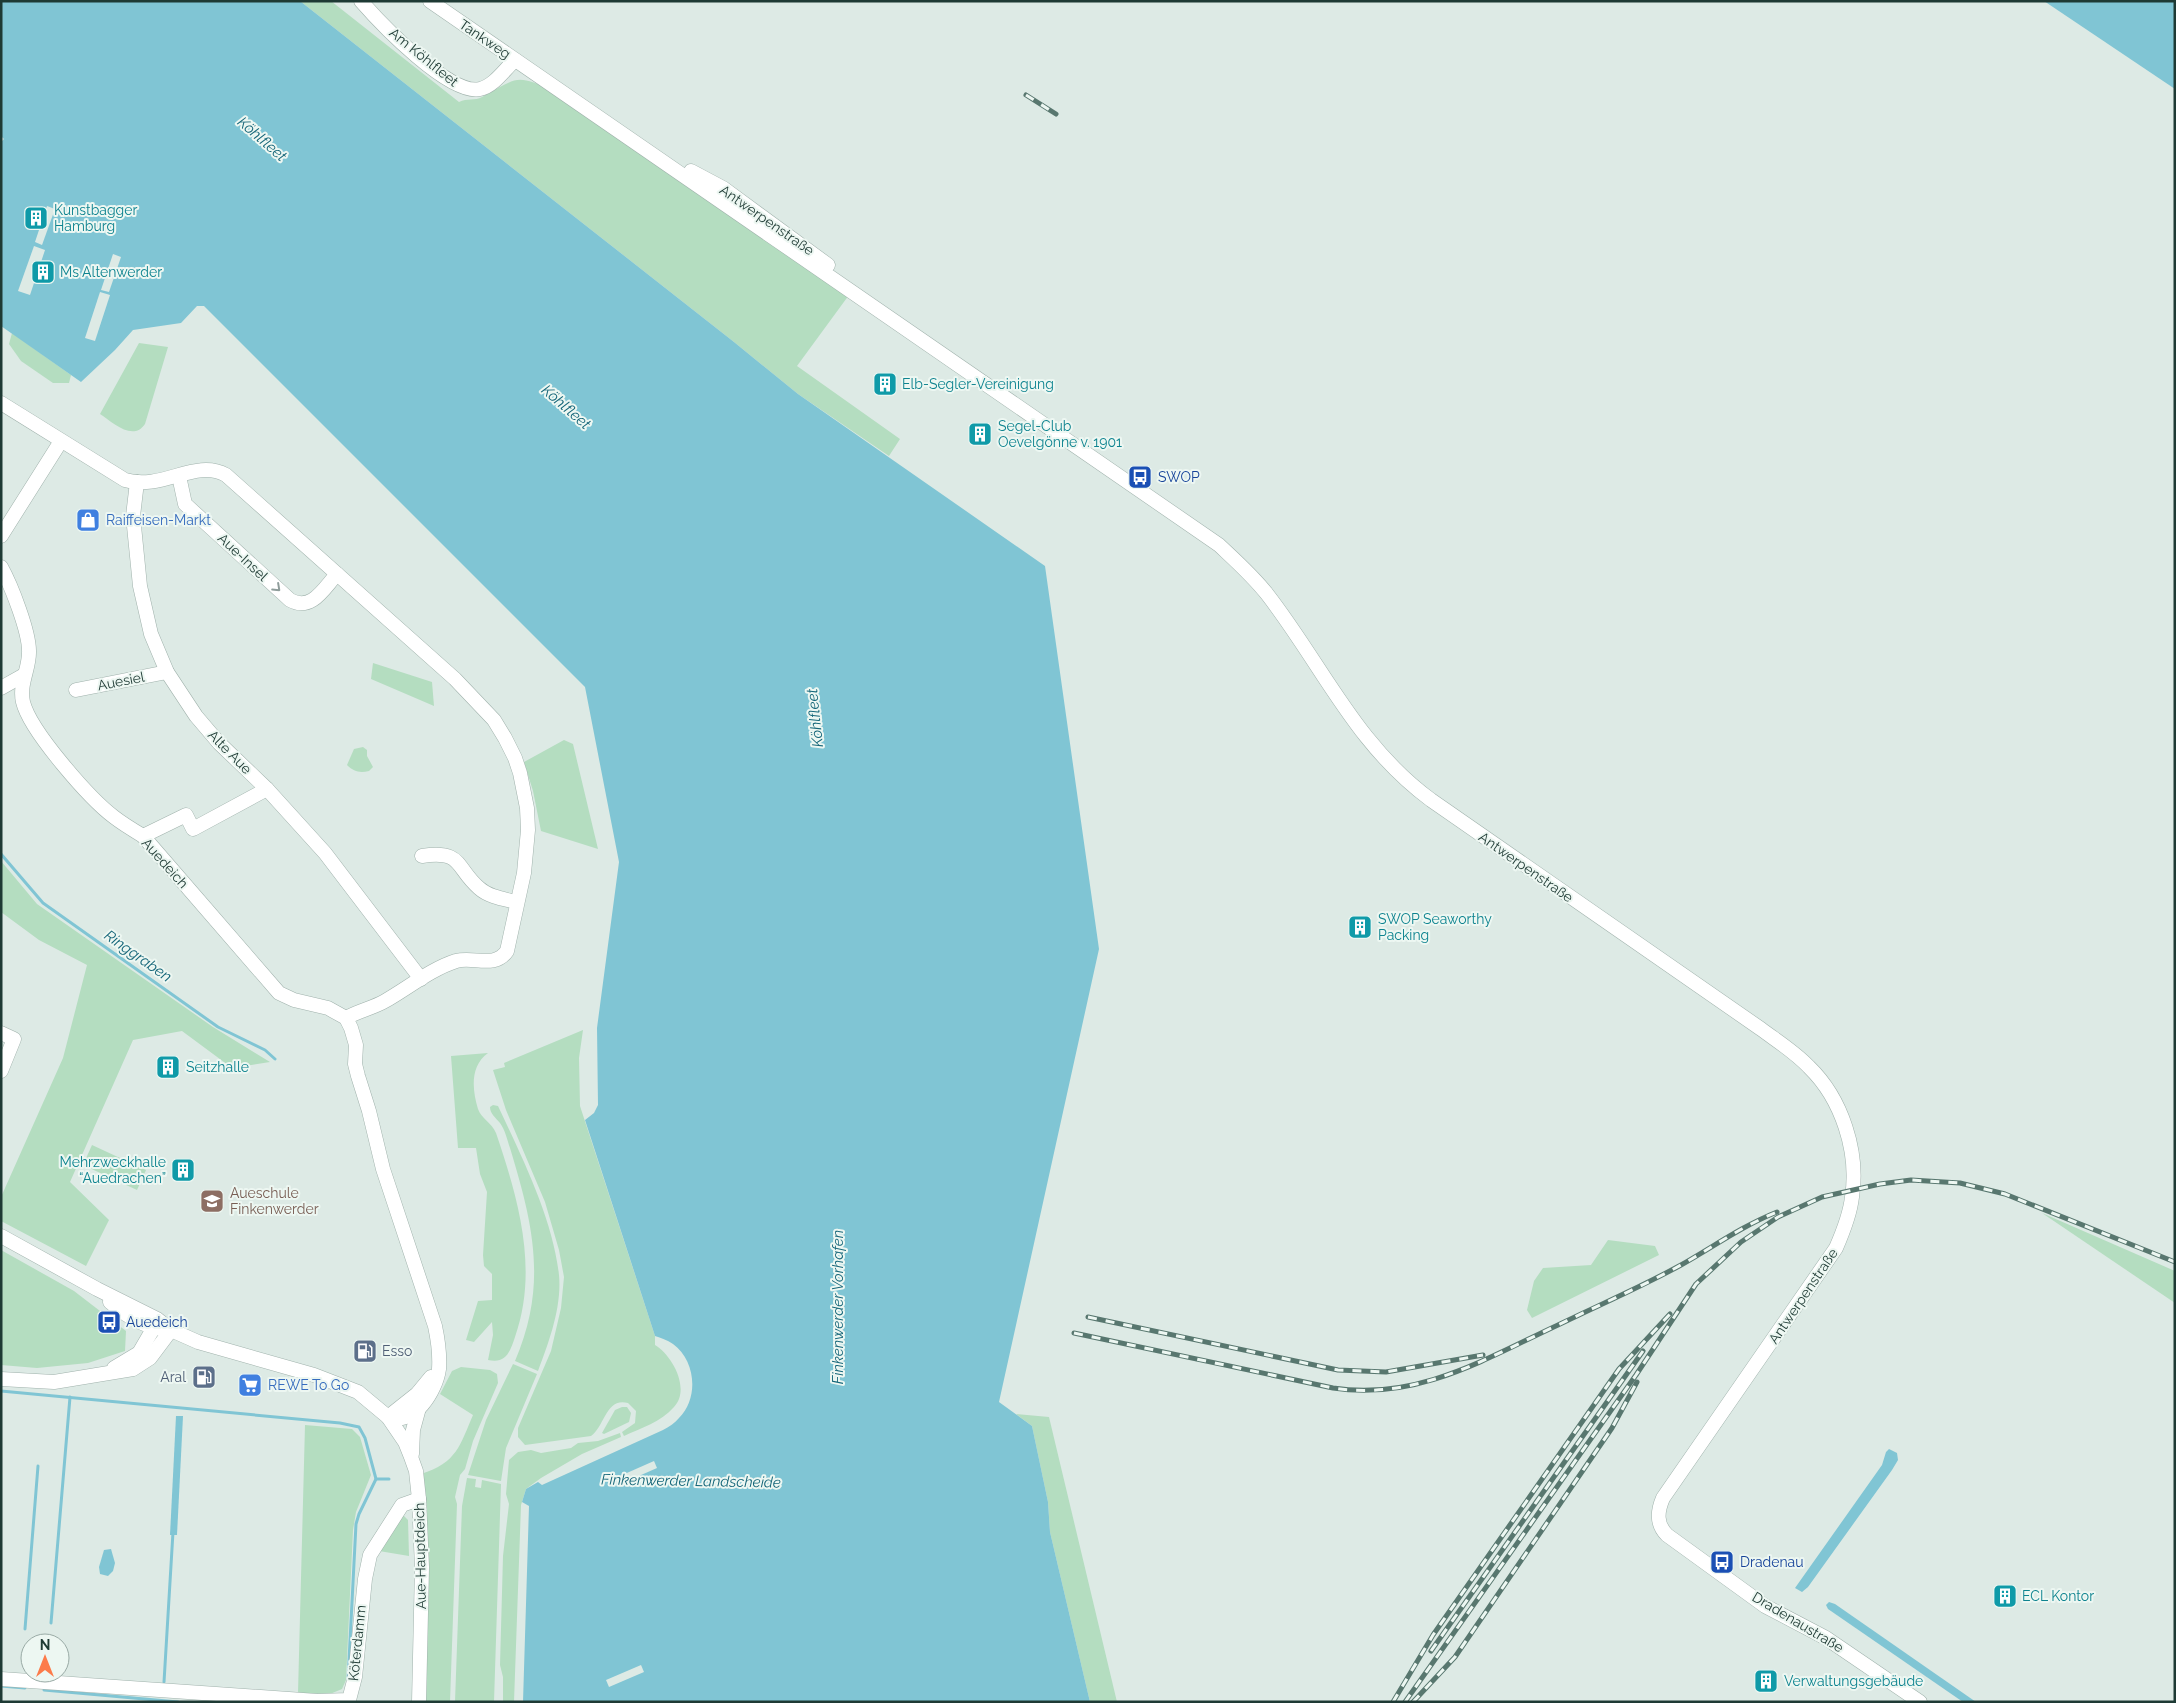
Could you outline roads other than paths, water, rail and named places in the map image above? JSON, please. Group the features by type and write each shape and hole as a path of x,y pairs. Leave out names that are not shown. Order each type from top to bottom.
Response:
{"street":[{"name":"Am Köhlfleet","path":"361,1 396,38 456,86 480,90 488,86 515,60"},
{"name":"Tankweg","path":"430,1 515,60"},
{"name":"Antwerpenstraße","path":"515,60 1219,545 1266,593 1361,732 1398,774 1431,800 1791,1051 1810,1068 1825,1087 1840,1114 1849,1138 1853,1163 1852,1199 1846,1223 1836,1248 1664,1498 1659,1510 1658,1520"},
{"path":"1,403 120,477 137,482 157,481 204,469 226,475 455,679 494,720 515,758 527,808 528,830 524,873 516,902 511,941 507,951 502,957 491,961 458,960 421,979 383,1002 346,1018 356,1045 356,1070 369,1111 383,1169 435,1326 439,1359 436,1380 414,1414 405,1419 394,1420 388,1417 424,1386 434,1372 439,1359"},
{"path":"1,536 62,441"},
{"name":"Aue-Insel","path":"179,476 185,504 290,600 299,604 312,601 337,574"},
{"name":"Alte Aue","path":"137,482 133,516 140,586 151,634 167,672 196,716 219,743 267,789 325,853 421,979"},
{"name":"Auedeich","path":"1,567 27,634 30,652 24,675 23,702 32,722 52,751 89,794 114,817 143,836 280,993 294,1000 328,1008 346,1018"},
{"name":"Auesiel","path":"76,690 167,672"},
{"path":"1,688 24,675"},
{"path":"143,836 186,815 193,829 267,789"},
{"path":"422,856 436,854 453,858 480,889 494,896 516,902"},
{"path":"1,1071 8,1036"},
{"path":"1,1236 97,1289 157,1319 171,1330"},
{"path":"97,1289 114,1305 153,1329 171,1330"},
{"path":"98,1375 122,1364 138,1353 153,1329"},
{"path":"1,1379 54,1382 121,1372 143,1363 157,1351 171,1330"},
{"name":"Aue-Hauptdeich","path":"171,1330 198,1342 323,1378 358,1392 388,1417 405,1442 416,1471 419,1500 422,1567 419,1702"},
{"path":"412,1457 413,1430 419,1407"},
{"name":"Köterdamm","path":"1,1678 317,1701 349,1700 355,1677 366,1570 370,1555 402,1505 419,1500"},
{"name":"Dradenaustraße","path":"1658,1520 1662,1531 1667,1536 1765,1606 1833,1642 1920,1702"}],"water":[{"path":"1,1 300,1 798,394 1045,566 1099,949 999,1402 1032,1426 1048,1502 1050,1532 1090,1702 523,1702 529,1506 522,1502 526,1489 538,1482 542,1485 667,1428 685,1410 692,1390 690,1370 681,1351 673,1344 655,1336 585,1120 594,1113 598,1105 597,1028 619,862 585,687 204,306 197,306 181,323 133,330 81,382 1,326 1,142 4,139 1,136"},
{"path":"2044,1 2175,1 2175,89"},
{"path":"176,1416 183,1416 177,1535 170,1535"},
{"path":"1889,1449 1897,1453 1898,1460 1892,1470 1808,1587 1802,1592 1795,1588 1882,1465 1886,1452"},
{"path":"111,1549 115,1563 113,1571 108,1576 100,1574 99,1567 104,1550"},
{"path":"1829,1602 1835,1604 1976,1702 1963,1702 1828,1609 1826,1605"}],"waterway":[{"name":"Ringgraben","path":"1,854 43,903 218,1027 265,1050 275,1059"},
{"name":"Finkenwerder Landscheide","path":"1,1391 340,1423 359,1427 365,1438 376,1479 389,1479"},
{"path":"51,1623 70,1397"},
{"path":"25,1629 38,1466"},
{"path":"348,1680 356,1524 376,1479"},
{"path":"164,1682 173,1532"},
{"path":"1,1686 25,1688"},
{"path":"44,1690 178,1702"}],"railway":[{"path":"1026,95 1056,114"},
{"path":"1405,1702 1636,1375 1696,1284 1741,1242 1778,1217 1822,1197 1880,1184 1911,1180 1960,1183 2005,1194 2175,1262"},
{"path":"1074,1333 1333,1388 1364,1390 1393,1388 1422,1383 1450,1374 1504,1351 1651,1281 1740,1230 1777,1212"},
{"path":"1393,1702 1433,1635 1619,1369 1670,1314"},
{"path":"1088,1317 1338,1370 1386,1372 1483,1355"},
{"path":"1431,1651 1643,1351"},
{"path":"1413,1702 1455,1657 1612,1428 1637,1382"}],"place":[{"name":"Kunstbagger Hamburg","path":"36,218"},
{"name":"Ms Altenwerder","path":"43,272"},
{"name":"Elb-Segler-Vereinigung","path":"885,384"},
{"name":"Segel-Club Oevelgönne v. 1901","path":"980,434"},
{"name":"SWOP","path":"1140,477"},
{"name":"Raiffeisen-Markt","path":"88,520"},
{"name":"SWOP Seaworthy Packing","path":"1360,927"},
{"name":"Seitzhalle","path":"168,1067"},
{"name":"Mehrzweckhalle “Auedrachen”","path":"183,1170"},
{"name":"Aueschule Finkenwerder","path":"212,1201"},
{"name":"Auedeich","path":"109,1322"},
{"name":"Esso","path":"365,1351"},
{"name":"Aral","path":"204,1377"},
{"name":"REWE To Go","path":"250,1385"},
{"name":"Dradenau","path":"1722,1562"},
{"name":"ECL Kontor","path":"2005,1596"},
{"name":"Verwaltungsgebäude","path":"1766,1681"}],"water label":[{"name":"Köhlfleet","path":"262,139"},
{"name":"Köhlfleet","path":"566,407"},
{"name":"Köhlfleet","path":"815,718"},
{"name":"Finkenwerder Vorhafen","path":"838,1307"}]}
